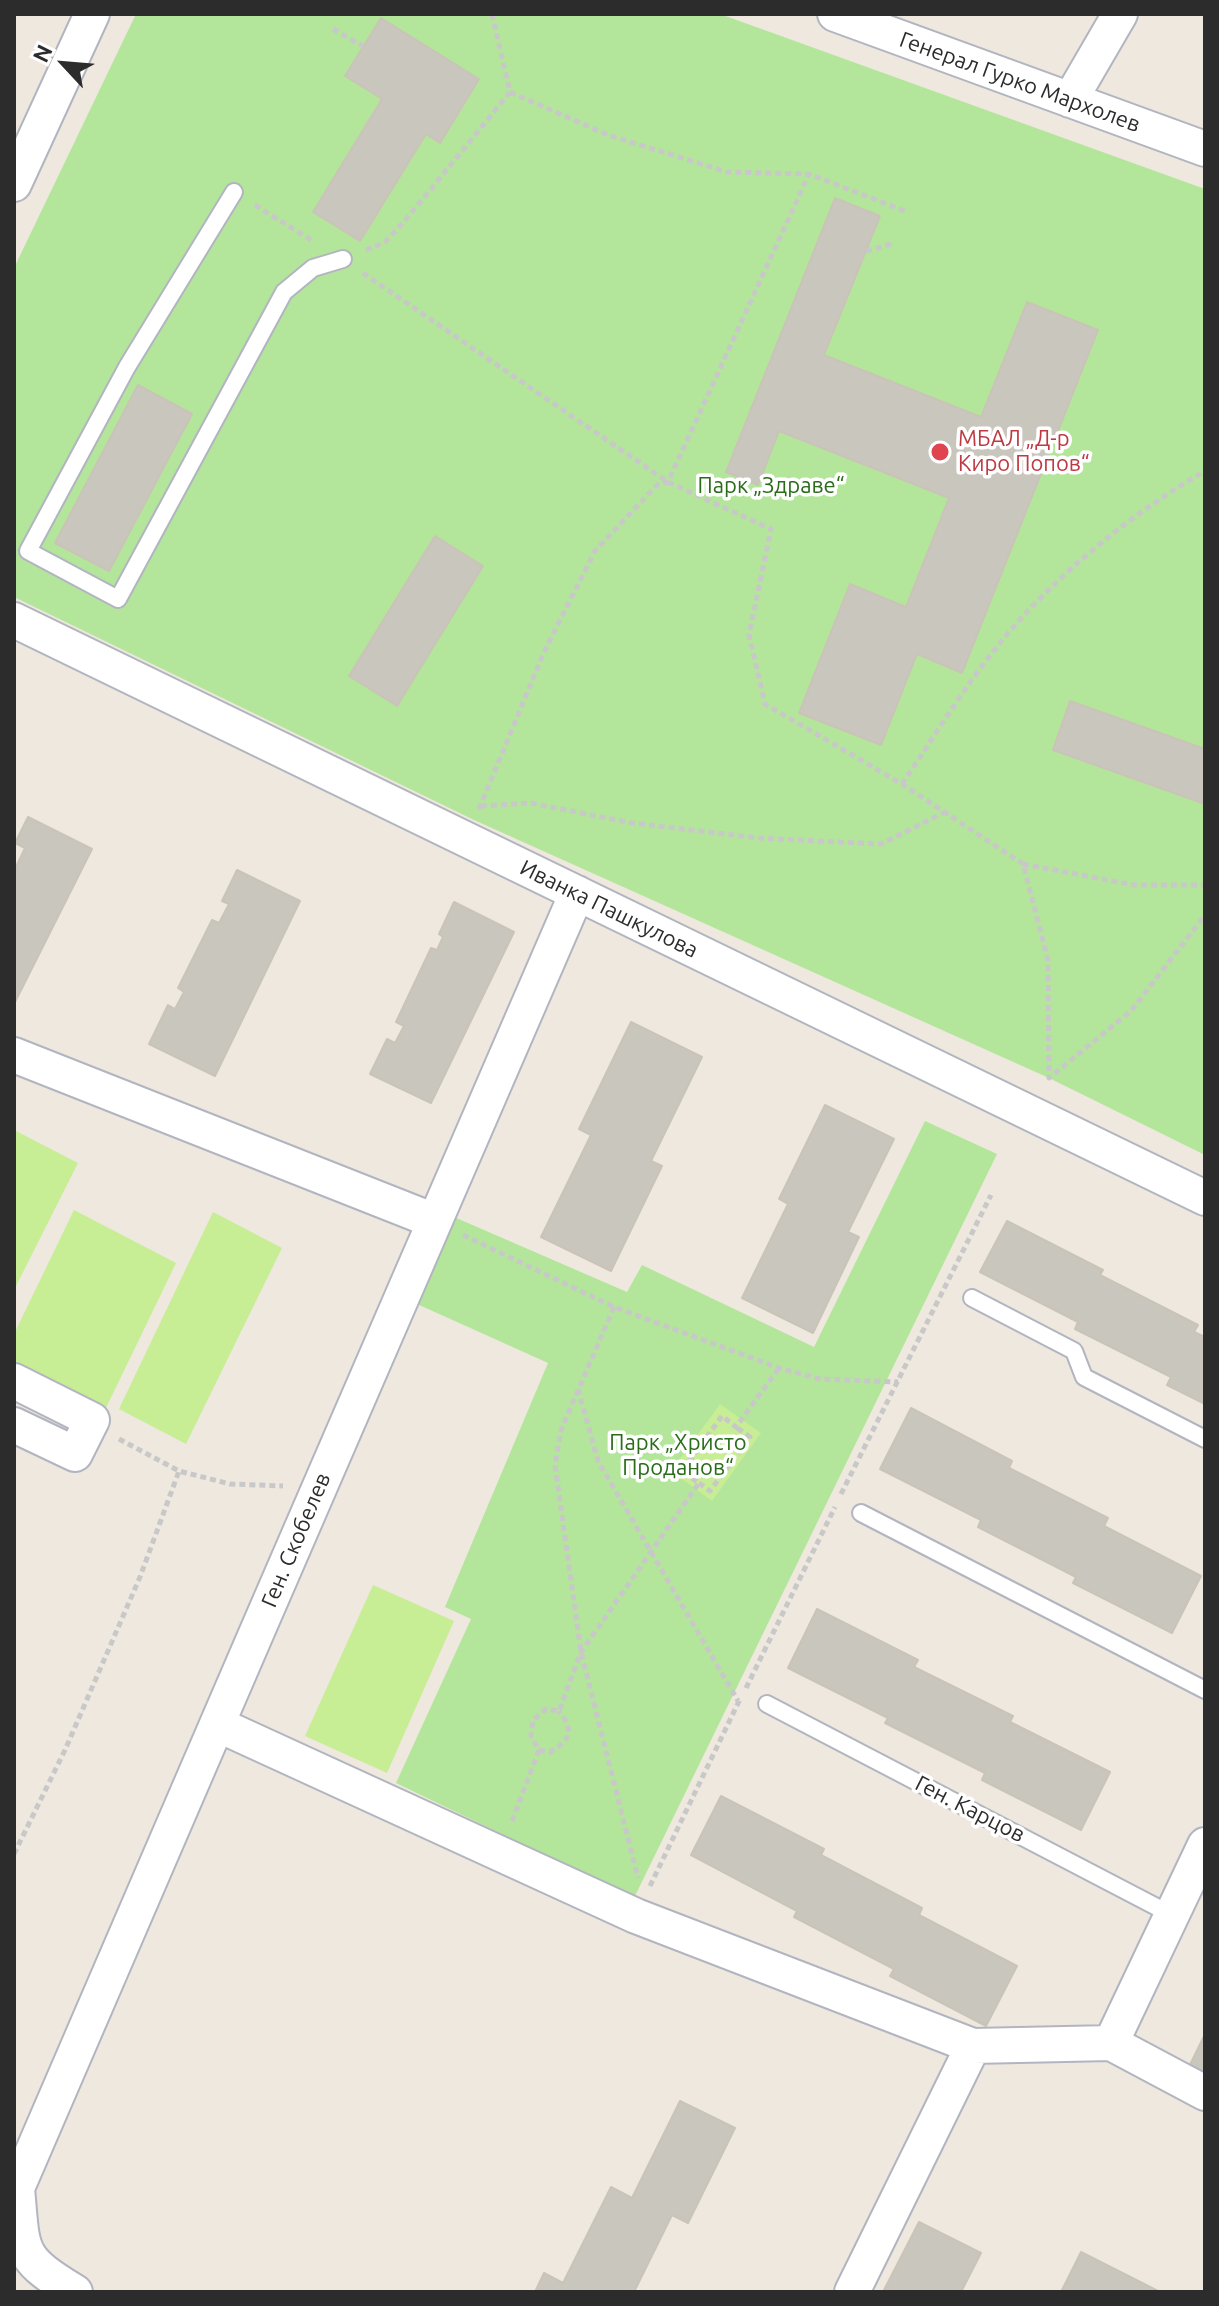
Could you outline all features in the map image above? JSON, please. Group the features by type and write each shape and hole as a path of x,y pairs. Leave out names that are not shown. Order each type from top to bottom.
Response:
{"street":[{"path":"14,184 92,14"},
{"name":"Генерал Гурко Мархолев","path":"835,14 1205,149"},
{"path":"1070,100 1120,14"},
{"name":"Иванка Пашкулова","path":"14,620 1205,1198"},
{"name":"Ген. Скобелев","path":"15,2189 219,1725 432,1220 577,893"},
{"path":"14,1055 432,1220"},
{"path":"14,1381 92,1420 75,1454 14,1425"},
{"path":"219,1725 502,1854 640,1907 973,2046 1111,2043 1205,2093"},
{"path":"1111,2043 1205,1845"},
{"path":"852,2292 973,2046"},
{"path":"15,2189 22,2246 39,2270 75,2292"}],"lane":[{"path":"234,192 127,367 28,551 118,599 284,292 313,268 343,259"},
{"path":"972,1298 1074,1351 1084,1377 1205,1439"},
{"path":"861,1513 1205,1690"},
{"name":"Ген. Карцов","path":"767,1704 1172,1915"}],"path":[{"path":"492,14 510,92"},
{"path":"333,29 363,46"},
{"path":"510,92 608,135 727,172 809,174 905,211"},
{"path":"343,259 385,242 510,92"},
{"path":"668,482 809,174"},
{"path":"234,192 343,259 668,482 771,529 749,635 765,704 902,784 1023,864 1134,885 1205,885"},
{"path":"866,251 891,244"},
{"path":"902,784 1000,643 1072,567 1171,490 1205,471"},
{"path":"465,839 544,652 595,551 657,485 668,482"},
{"path":"481,806 531,803 648,825 759,838 881,844 943,813"},
{"path":"1023,864 1048,960 1049,1078 1131,1011 1205,915"},
{"path":"640,1907 991,1195"},
{"path":"432,1220 614,1307 779,1368 820,1379 898,1382"},
{"path":"614,1307 561,1430 555,1465 581,1652 640,1907"},
{"path":"736,1427 779,1368"},
{"path":"578,1389 598,1461 739,1702"},
{"path":"722,1416 736,1427 750,1437 710,1491 682,1471 722,1416"},
{"path":"84,1436 119,1439 179,1471 230,1484 292,1486 314,1497"},
{"path":"14,1854 65,1750 140,1577 179,1471"},
{"path":"559,1711 581,1652 699,1483"},
{"path":"546,1709 559,1711 568,1723 565,1741 550,1752 539,1750 531,1736 533,1720 546,1709"},
{"path":"502,1854 524,1785 539,1750"}],"green space":[{"name":"Парк „Здраве“","path":"136,14 720,14 1205,189 1205,1155 1049,1078 474,820 14,597 14,268"},
{"name":"Парк „Христо Проданов“","path":"925,1121 997,1154 634,1898 396,1783 471,1619 445,1607 548,1363 417,1304 454,1217 627,1292 642,1265 814,1347"},
{"path":"14,1130 78,1163 14,1290"},
{"path":"74,1210 176,1263 104,1412 14,1363 14,1334"},
{"path":"213,1212 282,1248 186,1444 119,1409"},
{"path":"720,1404 761,1433 712,1501 671,1471"},
{"path":"373,1585 454,1621 387,1773 305,1736"}],"building":[{"path":"381,18 479,79 440,143 426,134 360,241 313,212 382,99 345,76"},
{"name":"МБАЛ „Д-р Киро Попов“","path":"835,198 880,216 824,355 981,417 1027,302 1098,330 962,673 917,654 881,745 799,713 850,584 906,607 949,498 779,431 758,485 726,472"},
{"path":"138,385 192,414 109,571 55,543"},
{"path":"435,536 483,566 397,706 349,676"},
{"path":"1070,701 1205,749 1205,804 1053,750"},
{"path":"28,817 92,849 14,1004 14,871 25,848 15,843"},
{"path":"237,870 300,901 215,1076 149,1044 168,1005 175,1009 184,992 178,988 212,920 219,923 229,904 222,901"},
{"path":"454,902 514,932 431,1103 370,1074 387,1039 395,1043 404,1026 396,1022 431,948 437,950 443,937 439,934"},
{"path":"631,1022 702,1057 651,1161 662,1166 611,1271 541,1237 591,1135 579,1129"},
{"path":"825,1105 894,1139 848,1232 859,1237 813,1333 742,1298 788,1204 779,1199"},
{"path":"1007,1221 1103,1270 1100,1275 1198,1325 1194,1332 1205,1337 1205,1404 1167,1385 1171,1377 1075,1329 1078,1322 980,1272"},
{"path":"911,1408 1012,1461 1009,1468 1108,1518 1104,1526 1201,1576 1172,1633 1073,1583 1076,1577 978,1527 981,1520 880,1469"},
{"path":"817,1609 918,1660 914,1667 1013,1716 1010,1722 1110,1772 1081,1830 982,1780 985,1773 885,1723 888,1718 788,1668"},
{"path":"721,1796 824,1849 821,1855 922,1908 919,1915 1017,1966 986,2026 890,1976 894,1969 794,1917 797,1911 691,1855"},
{"path":"1205,2034 1205,2085 1185,2075"},
{"path":"680,2101 735,2128 688,2223 672,2215 634,2292 535,2292 544,2273 563,2283 611,2187 632,2198"},
{"path":"919,2222 981,2253 961,2292 883,2292"},
{"path":"1081,2252 1160,2292 1061,2292"}],"place":[{"name":"МБАЛ „Д-р Киро Попов“","path":"940,452"}]}
